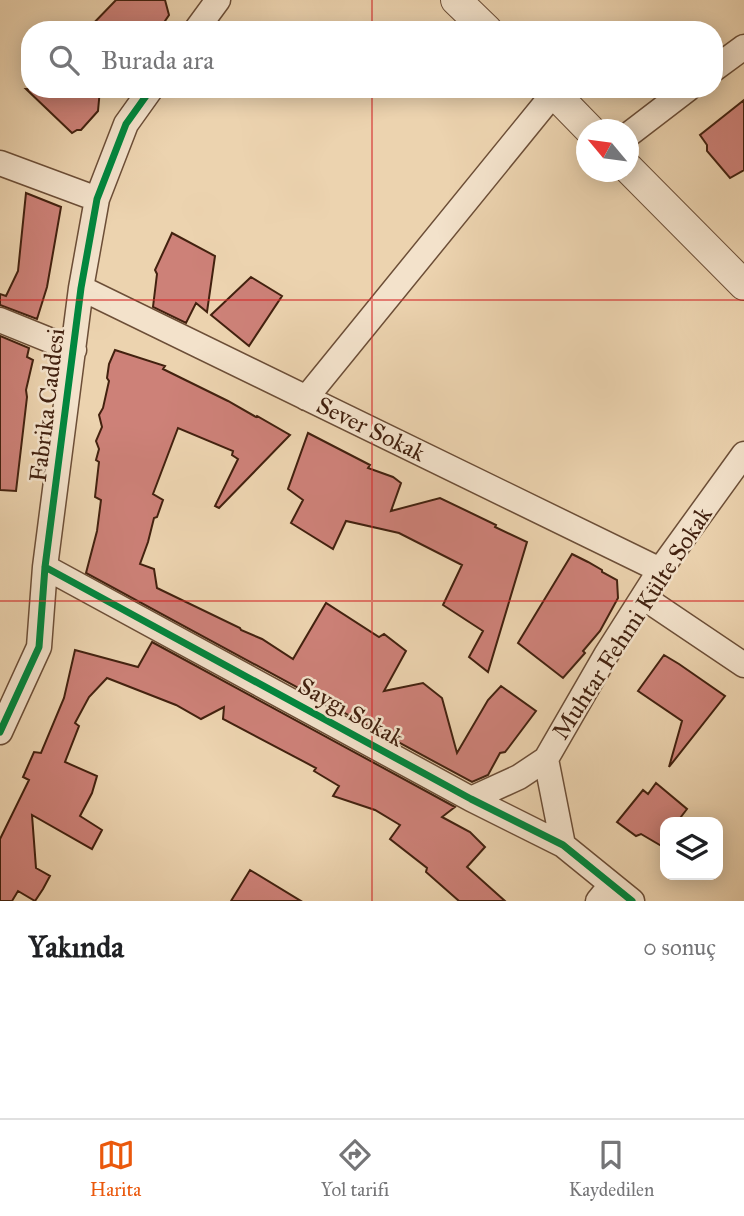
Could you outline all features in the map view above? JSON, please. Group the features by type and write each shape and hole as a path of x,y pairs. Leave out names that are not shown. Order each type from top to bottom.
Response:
{"street":[{"path":"203,21 218,0"},
{"path":"456,0 478,21"},
{"path":"723,62 744,47"},
{"name":"Fabrika Caddesi","path":"3,720 39,647 45,567 81,288 97,199 126,124 145,98"},
{"path":"306,398 546,98"},
{"path":"559,98 579,119"},
{"path":"639,127 676,98"},
{"path":"0,163 97,199"},
{"path":"639,179 744,285"},
{"name":"Sever Sokak","path":"81,288 660,570"},
{"path":"0,320 74,350"},
{"name":"Muhtar Fehmi Külte Sokak","path":"471,799 519,777 546,759 660,570 744,453"},
{"name":"Saygı Sokak","path":"45,567 471,799 563,845 605,893 632,901"},
{"path":"643,597 744,665"},
{"name":"Muhtar Fehmi Külte Sokak","path":"546,759 563,845"}],"building":[{"path":"116,0 165,0 169,15 165,21 96,21"},
{"path":"35,98 99,98 98,111 81,130 72,133"},
{"path":"744,100 744,170 730,178 707,151 707,145 700,135"},
{"path":"26,193 61,207 47,287 37,319 0,305 0,294 6,296 18,271"},
{"path":"172,233 215,256 207,312 196,303 186,323 153,307 157,274 155,270"},
{"path":"251,277 282,296 249,346 211,315"},
{"path":"0,336 29,348 27,357 33,360 26,390 16,491 0,490"},
{"path":"115,350 165,366 163,369 290,435 219,508 215,506 238,459 232,455 233,451 178,428 153,494 163,500 157,517 154,518 140,564 154,569 157,588 262,639 293,659 326,603 379,637 384,634 406,651 384,691 423,683 442,698 457,753 488,700 501,686 536,711 505,752 500,753 488,775 472,782 86,573 97,531 101,500 95,497 99,462 96,460 99,449 96,441 102,427 99,415 109,381 109,364"},
{"path":"308,433 370,465 368,468 393,477 401,483 391,511 440,498 527,542 488,672 469,657 483,631 443,605 462,565 399,533 346,521 333,549 291,523 303,500 288,489"},
{"path":"572,554 617,580 618,598 600,631 583,651 585,653 563,678 518,643"},
{"path":"152,642 455,807 442,817 470,832 485,847 467,867 505,901 459,901 426,872 427,868 390,839 400,825 375,810 333,796 339,786 314,771 316,768 223,719 224,707 201,719 176,705 107,678 89,697 75,723 79,726 65,762 97,776 80,816 102,830 92,849 32,815 36,868 50,876 35,901 18,891 12,901 0,901 0,839 29,780 23,777 34,752 41,753 64,698 75,650 138,667"},
{"path":"664,655 725,696 669,767 682,721 638,691"},
{"path":"656,783 687,809 681,817 660,817 660,845 641,834 636,836 617,822 643,790 648,794"},
{"path":"250,870 301,901 231,901"}],"cycle path":[{"path":"0,732 39,647 45,567 81,288 97,199 126,124 145,98"},
{"path":"45,567 471,799 563,845 632,901"}]}
